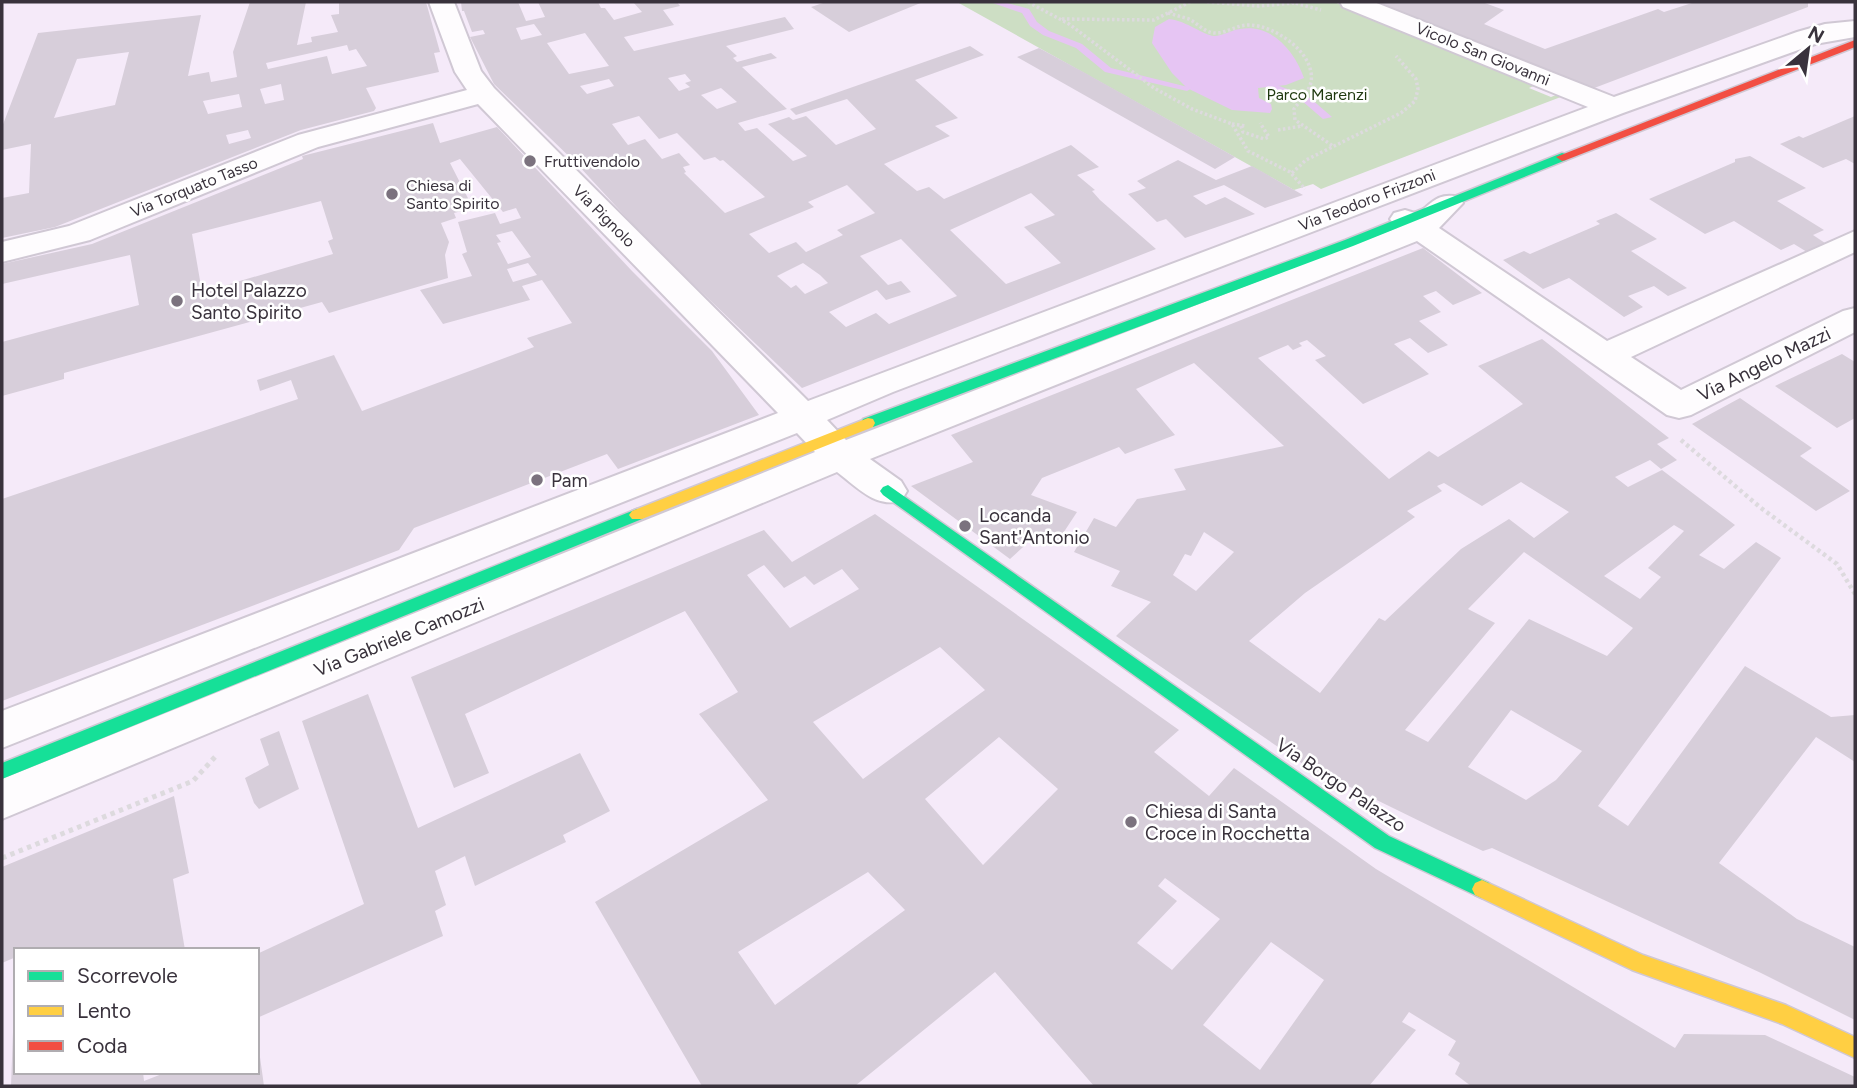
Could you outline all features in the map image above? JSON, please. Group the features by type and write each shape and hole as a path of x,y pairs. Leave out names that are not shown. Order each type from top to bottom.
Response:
{"street":[{"name":"Via Pignolo","path":"442,2 468,72 484,94 817,431 888,491"},
{"name":"Vicolo San Giovanni","path":"1352,2 1613,107"},
{"name":"Via Teodoro Frizzoni","path":"901,405 1613,107 1805,38 1825,32 1855,29"},
{"name":"Via Teodoro Frizzoni","path":"901,405 1412,224 1448,203 1642,124 1855,43"},
{"name":"Via Torquato Tasso","path":"2,252 79,233 308,141 484,94"},
{"name":"Via Angelo Mazzi","path":"1412,224 1678,406 1855,319"},
{"path":"1604,356 1855,240"},
{"path":"2,730 780,456 817,431 901,405"},
{"path":"780,456 817,431 901,405"},
{"name":"Via Gabriele Camozzi","path":"2,771 780,456"},
{"name":"Via Gabriele Camozzi","path":"2,799 780,456"},
{"name":"Via Borgo Palazzo","path":"888,491 1382,842 1639,963 1786,1015 1855,1048"}],"path":[{"path":"1028,2 1044,8 1094,41 1131,73 1175,101 1205,116 1244,126 1243,132 1259,138 1269,137 1260,123"},
{"path":"1061,19 1154,20 1190,2"},
{"path":"1208,2 1259,6 1293,2 1321,10"},
{"path":"1168,13 1191,20 1206,31 1218,33 1237,26 1251,25 1268,28 1292,41 1304,56 1312,78 1310,86 1294,109 1295,120 1334,146"},
{"path":"1292,173 1306,160 1401,113 1415,101 1418,89 1416,79 1391,52"},
{"path":"1232,124 1242,148 1261,160 1292,173 1311,193"},
{"path":"1278,130 1303,126"},
{"path":"1678,406 1690,421 1681,441 1761,508 1837,564 1855,594"}],"green space":[{"name":"Parco Marenzi","path":"957,2 1334,2 1538,84 1529,88 1551,97 1561,93 1566,95 1321,189 1313,184 1294,190"}],"shaded area":[{"path":"1169,19 1214,36 1240,29 1262,30 1288,49 1304,78 1286,85 1258,88 1259,98 1271,104 1270,113 1232,110 1187,88 1172,73 1152,43 1155,27"}],"building":[{"path":"250,2 306,2 297,45 312,42 311,37 338,32 331,15 339,14 339,2 426,2 440,52 434,53 439,72 366,88 376,108 374,111 301,130 55,227 2,238 2,198 29,193 31,144 2,150 2,127 38,33 201,15 188,76 209,72 211,82 237,77 233,52","holes":["347,45 349,51 356,49 367,66 332,74 327,56 268,69 266,63","129,52 115,105 54,118 77,59","281,84 284,100 265,104 260,89","239,94 242,107 208,114 203,101","248,130 251,138 229,144 226,135"]},
{"path":"461,2 518,2 526,21 545,17 538,2 598,2 614,20 642,12 633,2 677,2 680,6 663,10 674,25 624,37 634,51 785,17 794,29 726,46 737,56 733,58 737,62 771,53 777,58 742,67 787,109 738,123 745,131 757,128 793,161 807,156 768,124 789,117 793,120 806,116 836,145 876,129 847,99 796,115 790,109 970,46 984,55 915,80 958,118 935,126 950,136 884,164 917,191 929,187 944,199 1071,145 1099,167 1077,175 1095,190 1092,191 1100,200 1156,249 802,388 648,241 577,164 494,84 470,37 485,34 483,30 472,32 462,11","holes":["534,24 542,35 521,40 516,28","585,33 609,66 569,74 547,43","685,74 691,81 685,83 690,87 679,91 668,78","609,79 614,86 587,94 580,86","721,88 737,102 717,109 701,95","639,116 659,139 677,133 704,160 715,157 723,160 765,197 725,213 684,173 686,172 683,167 690,165 679,153 662,159 645,139 628,145 612,124","847,185 875,213 837,230 843,235 806,252 796,242 769,253 749,234 814,207 808,202","1031,193 1055,215 1024,227 1061,263 1006,284 950,230","901,239 957,296 889,324 876,313 846,327 829,312 877,290 886,300 911,292 901,281 888,285 860,256","803,263 828,283 805,294 796,285 791,288 777,276"]},
{"path":"826,2 923,2 849,32 811,7"},
{"path":"1372,2 1482,2 1504,10 1484,24 1545,49 1658,9 1664,12 1695,2 1808,2 1808,7 1589,90"},
{"path":"1039,48 1235,157 1215,169 1017,57"},
{"path":"1855,116 1855,164 1846,159 1823,168 1780,144 1799,136 1803,138"},
{"path":"433,123 440,143 497,127 632,271 712,351 759,415 618,469 607,454 414,528 399,550 2,701 2,499 298,399 291,380 260,391 257,380 334,355 362,411 534,347 527,338 572,323 542,280 522,286 530,300 443,324 420,290 472,276 462,254 467,252 458,222 495,213 500,224 521,218 516,208 503,212 460,159 450,163 473,208 454,213 456,218 441,223 449,242 445,255 448,278 329,313 322,302 64,373 64,379 2,396 2,342 139,305 130,255 2,284 2,264 92,244 303,159 302,156","holes":["321,201 333,239 328,241 333,254 202,292 192,234","512,231 531,257 508,264 497,243 501,242 496,235","528,263 537,275 513,282 507,269"]},
{"path":"1750,156 1806,188 1777,201 1824,230 1813,235 1825,243 1807,252 1794,244 1781,250 1734,221 1705,234 1649,199 1735,162 1735,159"},
{"path":"1178,160 1216,180 1252,166 1303,195 1265,208 1224,185 1193,196 1206,205 1225,197 1255,214 1185,238 1166,219 1157,222 1128,194 1146,188 1137,181"},
{"path":"1616,213 1657,239 1631,251 1687,288 1668,296 1654,286 1628,296 1643,307 1624,317 1569,278 1543,289 1503,260 1524,251 1530,254 1600,224 1596,221"},
{"path":"1423,248 1482,293 1453,305 1436,291 1423,296 1441,312 1419,321 1448,345 1428,353 1410,338 1394,344 1429,374 1363,404 1315,360 1326,356 1307,340 1299,343 1302,346 1293,350 1288,345 1258,358 1389,479 1429,451 1438,457 1523,404 1478,366 1542,339 1669,438 1657,444 1677,460 1661,469 1650,460 1615,477 1628,487 1662,470 1735,525 1699,555 1724,569 1756,542 1781,558 1598,806 1628,826 1745,666 1831,717 1855,715 1855,762 1816,737 1719,863 1797,919 1855,947 1855,1020 1761,973 1492,848 1483,851 1303,764 1116,636 1151,602 1111,586 1120,571 1074,552 1094,518 1116,527 1137,499 1186,490 1174,469 1284,446 1194,363 1136,389 1175,435 1125,454 1119,447 1042,478 1031,495 1077,512 1056,544 1035,536 1010,559 911,486 973,462 951,435","holes":["1521,482 1569,512 1534,538 1509,519 1461,549 1385,621 1379,618 1320,693 1249,641 1305,593 1415,517 1407,511 1442,491 1437,486 1444,483 1482,506","1674,525 1684,531 1648,568 1661,577 1640,599 1604,576","1204,532 1234,552 1196,591 1173,575 1185,554 1191,556","1524,552 1633,628 1607,656 1529,619 1428,742 1405,730 1495,623 1468,609","1511,710 1582,751 1556,780 1526,800 1468,767"]},
{"path":"1842,354 1855,362 1855,418 1837,428 1775,386"},
{"path":"1740,398 1812,448 1800,456 1850,491 1816,511 1692,424"},
{"path":"875,514 1179,730 1154,752 1209,796 1234,768 1376,869 1675,1048 1684,1034 1765,1035 1855,1077 1855,1086 1471,1086 1455,1074 1460,1063 1448,1055 1456,1041 1409,1012 1402,1022 1416,1030 1369,1086 1094,1086 995,972 855,1086 702,1086 595,902 768,800 699,714 738,692 685,611 465,714 489,773 454,788 411,677 764,530 792,562","holes":["764,565 784,588 805,576 814,585 842,569 859,589 790,628 747,575","940,647 985,690 863,779 813,722","999,737 1058,789 983,865 925,799","868,872 905,910 775,1005 738,952","1165,878 1220,919 1172,970 1137,943 1177,901 1158,886","1271,942 1324,980 1260,1070 1203,1025"]},
{"path":"368,694 418,828 580,753 610,811 563,835 566,842 475,886 465,856 435,871 446,905 435,911 443,936 259,1017 259,953 364,904 302,721"},
{"path":"279,731 299,789 259,809 245,778 269,765 260,739"},
{"path":"174,796 189,873 173,879 185,948 14,948 14,958 2,963 2,867"},
{"path":"14,1005 14,1074 143,1074 144,1081 162,1074 259,1074 259,1050 264,1086 11,1086"}],"waterway":[{"path":"995,2 1026,11 1033,24 1046,33 1079,46 1108,70 1187,88"},
{"path":"1272,86 1300,97"},
{"path":"1306,100 1327,117"}],"traffic: fast":[{"path":"868,423 1349,243 1562,157"},
{"path":"888,491 1382,842 1482,889"},
{"path":"2,771 637,515"}],"traffic: slow":[{"path":"637,515 868,423"},
{"path":"1482,889 1639,963 1786,1015 1855,1048"}],"traffic: jam":[{"path":"1562,157 1855,43"}],"place":[{"name":"Fruttivendolo","path":"530,161"},
{"name":"Chiesa di Santo Spirito","path":"392,194"},
{"name":"Hotel Palazzo Santo Spirito","path":"177,301"},
{"name":"Pam","path":"537,480"},
{"name":"Locanda Sant'Antonio","path":"965,526"},
{"name":"Chiesa di Santa Croce in Rocchetta","path":"1131,822"}]}
